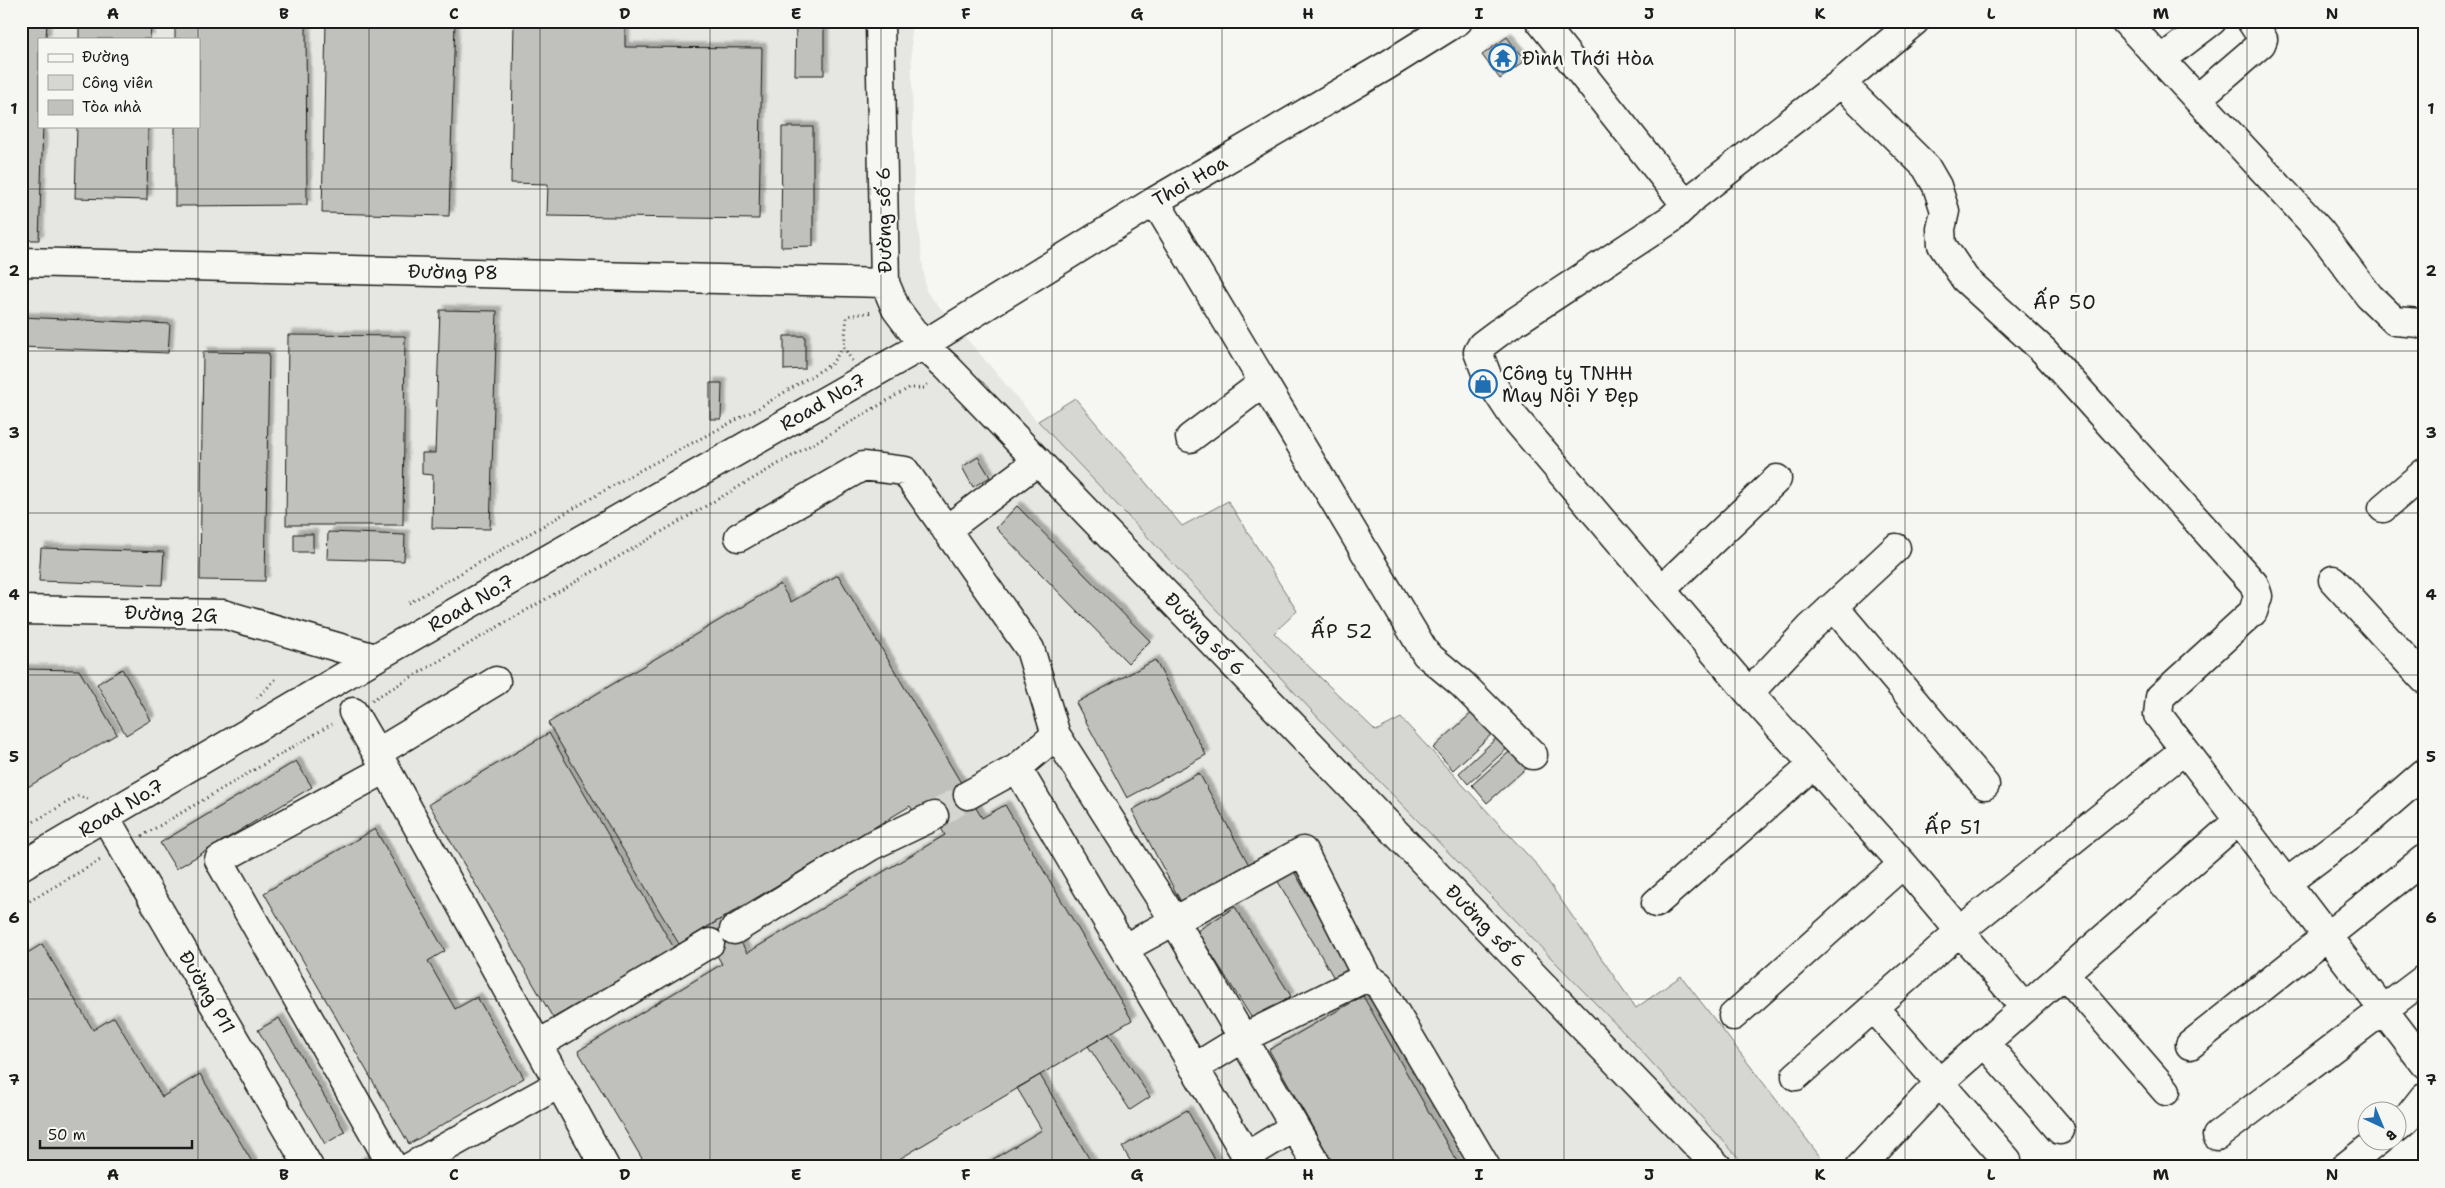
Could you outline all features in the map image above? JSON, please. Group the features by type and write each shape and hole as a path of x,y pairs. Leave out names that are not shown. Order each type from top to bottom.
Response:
{"street":[{"name":"Đường số 6","path":"880,21 885,283 896,309 923,345 947,366 1718,1167"},
{"path":"1540,21 1686,205"},
{"path":"1915,21 1841,83 1686,205 1672,219 1498,333 1482,345 1478,352 1488,378 1513,416 1749,693 1961,930 2024,1007"},
{"path":"2124,21 2320,231 2369,296 2395,321 2424,325"},
{"path":"2161,60 2212,21"},
{"path":"2197,99 2260,44 2263,39 2251,21"},
{"name":"Thoi Hoa","path":"923,345 1155,201 1448,24"},
{"path":"1841,83 1926,167 1937,186 1945,211 1941,229 1942,245 1964,279 2044,351 2254,584 2258,596 2253,612 2160,697 2158,716 2424,1063"},
{"path":"1155,201 1426,654 1462,684 1533,755"},
{"name":"Đường P8","path":"21,262 885,283"},
{"name":"Road No.7","path":"21,866 375,658 923,345"},
{"path":"1190,438 1263,383"},
{"path":"946,530 1038,461"},
{"path":"739,537 863,466 905,471 1030,650 1056,735 1174,920 1318,1167"},
{"path":"2383,508 2424,473"},
{"path":"1661,590 1777,479"},
{"path":"1749,693 1834,606 1896,548"},
{"path":"2333,580 2424,679"},
{"path":"1834,606 1985,785"},
{"name":"Đường 2G","path":"21,610 223,614 375,658"},
{"path":"394,1167 218,860 381,761 496,681"},
{"path":"353,712 539,1044 605,1167"},
{"path":"968,795 1017,768 1056,735"},
{"path":"1796,1076 1961,930 2183,751"},
{"path":"1656,903 1814,764"},
{"path":"1017,768 1250,1162 1294,1127"},
{"path":"2286,883 2365,824 2424,773"},
{"path":"734,930 871,846 934,816"},
{"name":"Đường P11","path":"105,817 309,1167"},
{"path":"1860,1167 1940,1082 2238,821"},
{"path":"1125,948 1303,852 1367,977 1380,985 1486,1167"},
{"path":"2190,1045 2424,859"},
{"path":"1733,1016 1903,864"},
{"path":"539,1044 710,943"},
{"path":"2064,973 2166,1091"},
{"path":"1194,1068 1243,1038 1367,977"},
{"path":"2217,1136 2424,979"},
{"path":"1874,1008 2007,1160"},
{"path":"1984,1042 2060,1130"},
{"path":"410,1167 559,1084"},
{"path":"2408,1118 2424,1098"},
{"path":"2345,1167 2366,1150"}],"path":[{"path":"409,603 633,474 757,409 831,364 844,347 847,316 896,309"},
{"path":"21,906 909,388 924,388 947,366"}],"shaded area":[{"path":"21,21 911,21 914,195 926,291 1037,421 1075,398 1182,526 1228,501 1297,611 1274,633 1376,731 1401,718 1536,864 1636,1008 1681,976 1828,1167 21,1167"}],"green space":[{"path":"1075,398 1182,526 1228,501 1297,611 1274,633 1376,731 1401,718 1536,864 1636,1008 1681,976 1828,1167 1747,1167 1633,1042 1347,748 1038,421"}],"building":[{"path":"21,21 47,21 46,38 38,38 38,128 43,128 39,240 21,240"},
{"path":"175,21 306,21 307,205 175,206 175,128 200,128 200,38 175,38"},
{"path":"326,21 455,21 449,216 322,213"},
{"path":"514,21 625,21 625,47 762,48 759,219 547,216 548,184 511,183"},
{"path":"796,21 824,21 824,75 795,75"},
{"path":"79,25 151,26 150,38 79,38"},
{"name":"Đình Thới Hòa","path":"1507,37 1525,61 1500,79 1482,55"},
{"path":"782,127 813,127 813,246 781,247"},
{"path":"77,128 148,128 147,200 75,198"},
{"path":"440,310 497,311 490,529 432,528 433,475 422,474 422,453 435,453"},
{"path":"21,317 170,324 168,353 21,347"},
{"path":"288,335 405,336 403,525 286,525"},
{"path":"784,336 805,336 805,369 784,370"},
{"path":"203,352 269,353 265,581 200,580"},
{"path":"710,383 722,383 721,419 710,419"},
{"path":"978,457 990,477 973,487 962,467"},
{"path":"1017,506 1150,641 1128,663 996,528"},
{"path":"328,532 405,535 404,561 327,559"},
{"path":"294,534 313,534 313,552 294,552"},
{"path":"41,548 164,552 162,585 39,581"},
{"path":"838,575 964,788 917,817 910,806 679,944 548,723 780,584 791,602"},
{"path":"1155,660 1206,755 1127,798 1076,703"},
{"path":"21,669 79,670 117,734 21,791"},
{"path":"122,669 151,720 126,735 97,684"},
{"path":"1475,710 1496,730 1453,770 1433,748"},
{"path":"549,733 674,948 553,1018 429,804"},
{"path":"1502,733 1512,744 1468,784 1459,773"},
{"path":"1516,746 1532,763 1487,803 1472,785"},
{"path":"296,761 312,787 176,869 160,843"},
{"path":"1199,773 1249,865 1181,902 1132,810"},
{"path":"964,788 982,818 1005,805 1132,1020 886,1167 647,1167 578,1051 722,964 702,930 726,916 747,953 945,835 930,809"},
{"path":"375,829 445,951 428,961 455,1009 477,997 524,1078 409,1144 264,893"},
{"path":"1292,868 1350,968 1334,978 1276,878"},
{"path":"1235,907 1291,996 1253,1020 1197,931"},
{"path":"42,944 93,1030 114,1017 162,1097 200,1074 255,1167 21,1167 21,957"},
{"path":"1363,996 1460,1167 1335,1167 1269,1050"},
{"path":"279,1018 345,1132 325,1144 258,1030"},
{"path":"1109,1034 1150,1097 1130,1110 1088,1046"},
{"path":"1040,1075 1094,1167 980,1167 1042,1130 1017,1088"},
{"path":"1187,1110 1219,1167 1134,1167 1122,1147"},
{"path":"365,1158 370,1167 351,1167"}],"waterway":[{"path":"2418,1167 2424,1157"}],"tunnel":[{"path":"934,816 968,795"}],"place":[{"name":"Đình Thới Hòa","path":"1503,58"},
{"name":"Công ty TNHH May Nội Y Đẹp","path":"1483,384"}],"district":[{"name":"ẤP 50","path":"2065,302"},
{"name":"ẤP 52","path":"1342,631"},
{"name":"ẤP 51","path":"1953,827"}]}
